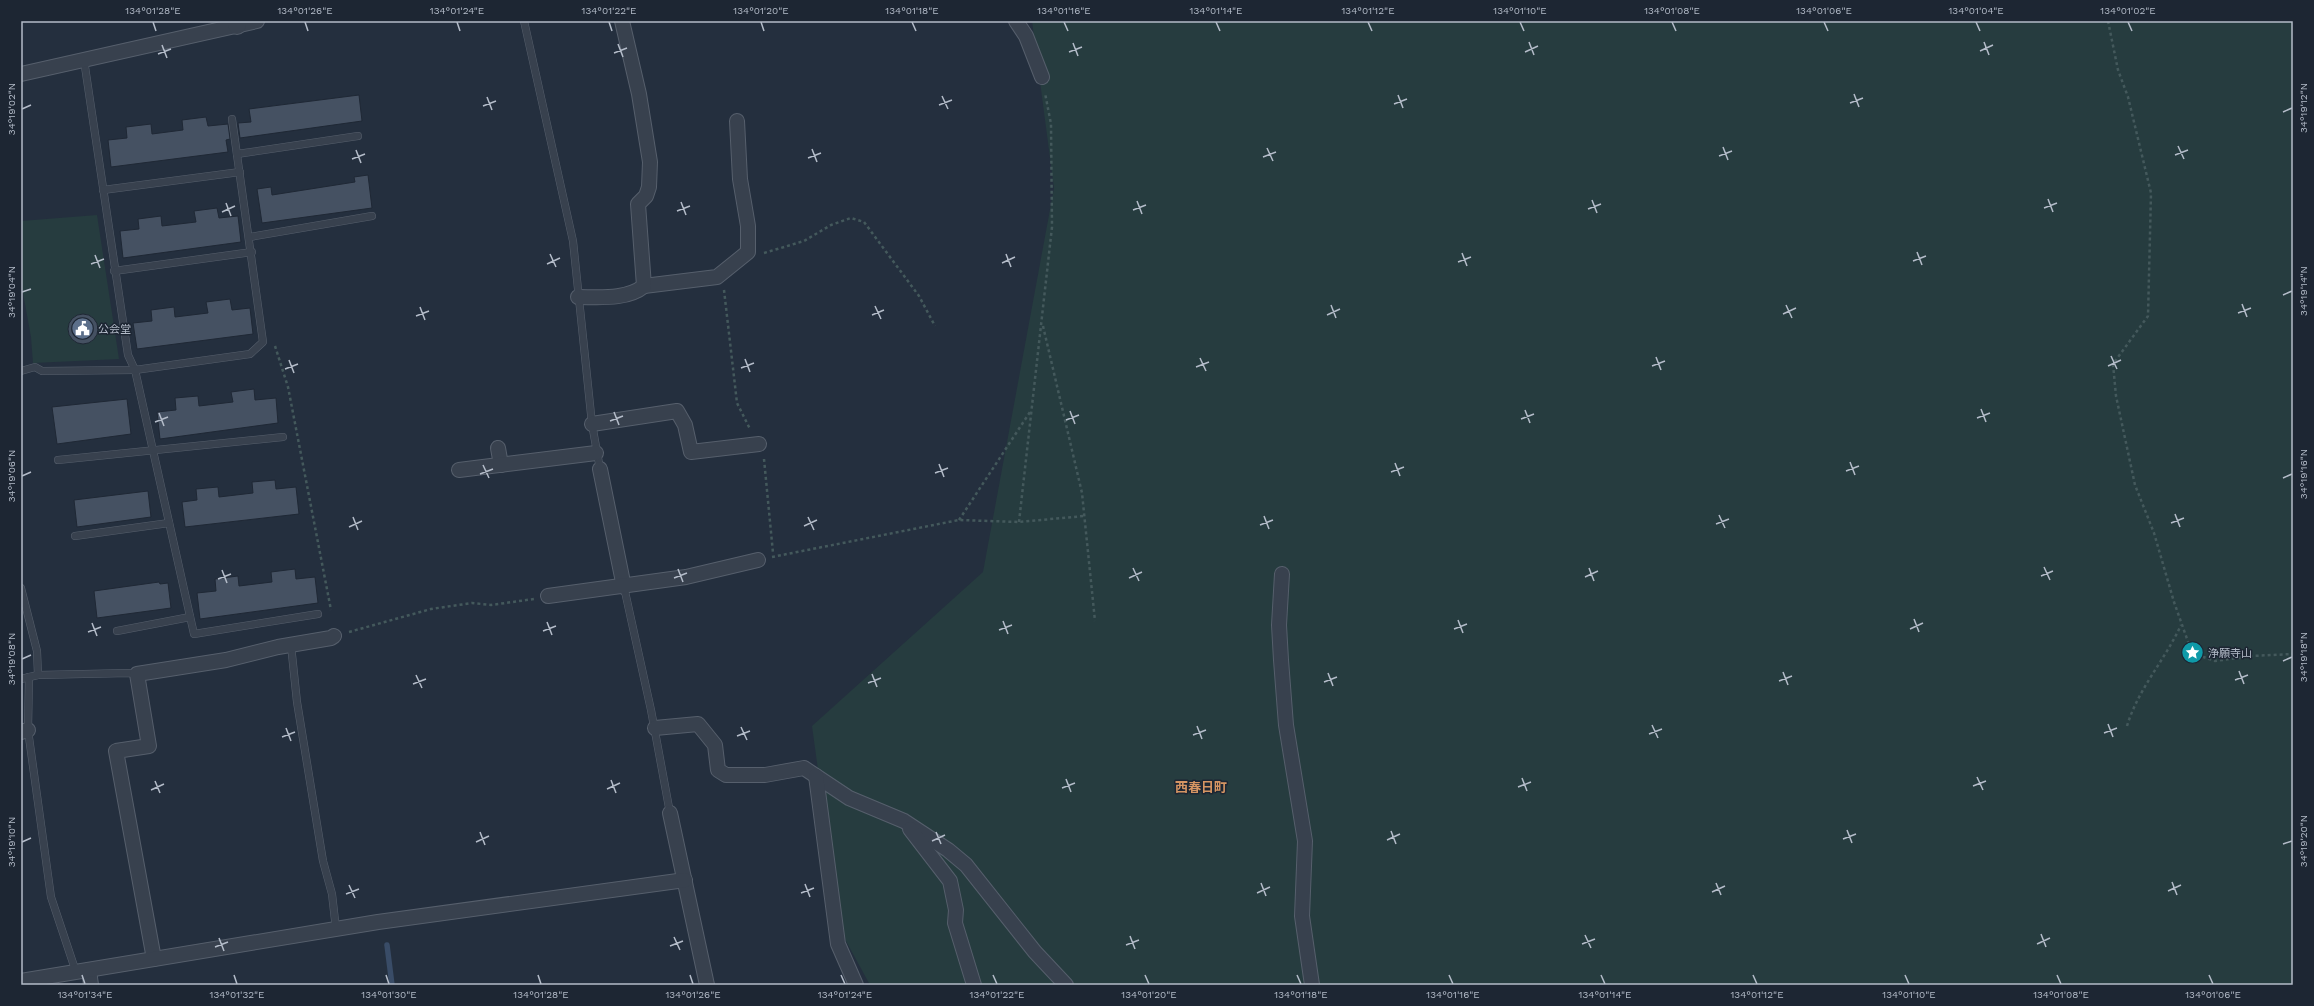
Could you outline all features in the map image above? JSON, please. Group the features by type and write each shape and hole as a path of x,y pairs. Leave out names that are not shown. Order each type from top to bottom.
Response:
{"street":[{"path":"21,74 237,23 257,21"},
{"path":"622,21 639,94 650,162 649,187 646,196 638,204 644,286"},
{"path":"1016,21 1026,36 1042,78"},
{"path":"578,297 621,295 637,292 644,286 717,277 748,252 748,226 740,179 737,121"},
{"path":"592,424 677,411 685,425 691,452 759,444"},
{"path":"498,448 501,465"},
{"path":"459,470 596,453"},
{"path":"600,469 624,587"},
{"path":"548,596 624,587 686,577 758,560"},
{"path":"1282,574 1279,625 1281,667 1290,755 1305,842 1302,916 1312,985"},
{"path":"154,959 116,751 149,746 137,674 226,660 291,645 331,638 334,636"},
{"path":"655,728 698,724 715,745 718,770 726,775 765,775 804,768 849,798 904,821 948,850 966,865 1034,952 1066,985"},
{"path":"816,776 838,944 856,985"},
{"path":"670,813 707,985"},
{"path":"904,821 950,881 956,910 955,923 974,985"},
{"path":"21,981 336,929 685,880"},
{"path":"83,971 91,985"}],"lane":[{"path":"524,21 574,241 578,297 592,424 600,469"},
{"path":"84,60 114,271 128,355 135,370 194,634 318,614"},
{"path":"21,371 35,367 42,371 135,370 250,354 263,342 250,237 232,119"},
{"path":"237,154 358,136"},
{"path":"103,190 240,172"},
{"path":"250,237 372,216"},
{"path":"114,271 252,252"},
{"path":"58,460 283,437"},
{"path":"75,536 169,523"},
{"path":"624,587 655,728 670,813"},
{"path":"21,588 37,651 38,675"},
{"path":"117,631 190,617"},
{"path":"291,645 297,702 323,861 332,894 336,929"},
{"path":"21,679 38,675 137,674"},
{"path":"29,677 25,731 51,898 83,971"}],"path":[{"path":"2108,21 2118,70 2128,97 2150,193 2148,316 2113,364 2116,396 2135,485 2154,533 2192,653 2215,661 2251,656 2293,654"},
{"path":"1019,522 1031,412 1043,323 1052,227 1051,124 1042,78"},
{"path":"748,252 768,253 797,243 831,225 851,218 864,222 919,296 935,326"},
{"path":"717,277 724,287 737,403 762,450 768,491 774,556"},
{"path":"1043,323 1082,493 1095,621"},
{"path":"275,346 288,387 308,497 328,593 334,636 396,621 431,610 472,603 491,605 512,603 548,596"},
{"path":"958,520 1031,412"},
{"path":"758,560 958,520 1019,522 1084,516"},
{"path":"2127,726 2142,690 2171,646 2182,625"}],"green space":[{"path":"1032,21 2293,21 2293,985 870,985 840,930 812,726 983,572 1054,188"},
{"path":"97,215 119,359 33,363 31,337 21,282 21,221"}],"building":[{"path":"359,95 362,121 240,138 238,123 251,122 249,109"},
{"path":"206,117 208,126 228,124 230,139 226,140 228,152 111,167 108,140 127,138 126,127 151,124 152,134 183,130 182,120"},
{"path":"368,175 372,208 262,223 257,189 271,187 272,195 355,182 354,177"},
{"path":"217,208 219,218 238,216 241,242 123,258 120,231 139,229 138,219 161,216 162,226 196,222 194,211"},
{"path":"230,299 232,310 250,308 253,334 137,349 133,323 152,321 151,310 174,307 175,317 208,313 206,302"},
{"name":"公会堂","path":"83,314 89,315 97,323 97,335 89,343 83,344 77,343 69,335 68,329 69,323 77,315"},
{"path":"254,389 255,400 276,398 278,423 160,439 157,412 176,410 175,398 198,396 199,406 233,402 231,392"},
{"path":"127,399 131,434 57,444 52,407"},
{"path":"275,480 276,489 296,487 299,514 185,527 182,502 197,500 196,489 218,487 219,497 253,493 252,482"},
{"path":"148,491 151,517 77,527 74,500"},
{"path":"295,569 296,579 315,577 318,603 200,619 197,593 216,591 215,579 238,576 239,586 272,582 271,572"},
{"path":"159,582 160,584 168,583 171,608 97,618 94,591"}],"waterway":[{"path":"387,945 392,985"}],"place":[{"name":"公会堂","path":"83,329"},
{"name":"浄願寺山","path":"2192,653"}],"district":[{"name":"西春日町","path":"1201,787"}]}
